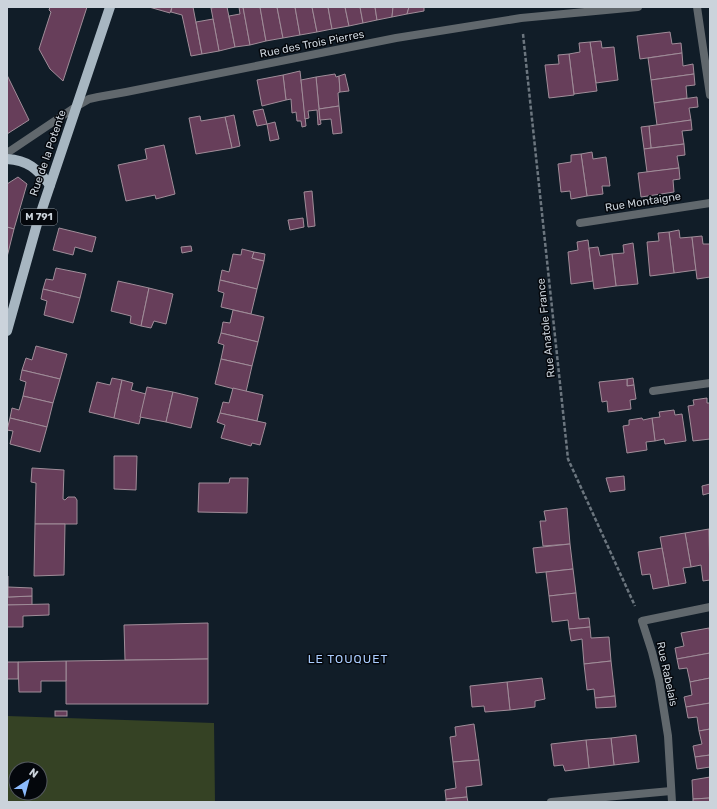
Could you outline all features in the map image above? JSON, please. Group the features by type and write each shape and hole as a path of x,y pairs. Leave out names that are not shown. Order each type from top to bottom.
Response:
{"main road":[{"name":"Rue de la Potente","path":"7,331 37,224 110,7"},
{"path":"7,159 16,159 30,165 39,172 50,185"}],"street":[{"name":"Rue des Trois Pierres","path":"7,153 77,106 98,96 126,92 396,38 521,18 638,7"},
{"path":"697,7 710,95"},
{"name":"Rue Montaigne","path":"580,222 710,203"},
{"path":"653,391 710,383"},
{"path":"642,621 710,607"},
{"name":"Rue Rabelais","path":"642,621 659,680 668,736 672,802"},
{"path":"550,802 671,791"}],"path":[{"name":"Rue Anatole France","path":"521,18 568,459 642,621"}],"green space":[{"path":"7,716 214,723 215,802 7,802"}],"building":[{"path":"50,7 87,7 63,81 50,69 39,49 51,12 49,10"},
{"path":"149,7 172,7 170,13"},
{"path":"172,7 193,7 202,54 191,56 182,15 171,12"},
{"path":"227,7 235,47 219,51 211,8"},
{"path":"239,7 243,7 250,45 235,47 229,16 240,14"},
{"path":"243,7 260,7 266,41 250,45"},
{"path":"260,7 277,7 283,38 266,41"},
{"path":"277,7 295,7 300,35 283,38"},
{"path":"295,7 312,7 317,32 300,35"},
{"path":"312,7 328,7 332,29 317,32"},
{"path":"328,7 345,7 349,26 332,29"},
{"path":"345,7 360,7 363,23 349,26"},
{"path":"360,7 375,7 377,20 363,23"},
{"path":"375,7 393,7 392,17 377,20"},
{"path":"393,7 409,7 407,14 392,17"},
{"path":"409,7 424,7 424,11 407,14"},
{"path":"213,19 219,51 202,54 196,22"},
{"path":"670,32 672,44 681,43 682,53 640,59 637,36"},
{"path":"601,41 602,48 614,47 618,80 596,83 590,42"},
{"path":"590,42 597,91 574,94 569,54 580,52 579,43"},
{"path":"682,53 683,66 693,64 694,74 651,80 648,58"},
{"path":"569,54 574,95 549,98 545,65 559,64 558,55"},
{"path":"300,71 306,126 302,127 301,121 297,121 296,112 292,113 291,99 286,100 283,75"},
{"path":"335,74 336,77 339,76 339,106 319,109 316,77"},
{"path":"345,74 349,91 340,92 339,76"},
{"path":"694,74 695,85 686,86 687,98 654,103 651,80"},
{"path":"7,75 29,120 7,134"},
{"path":"283,75 286,100 262,106 257,80"},
{"path":"316,77 321,124 318,125 317,110 308,111 309,118 305,119 301,80"},
{"path":"697,97 698,107 689,108 691,120 657,125 654,103"},
{"path":"339,106 342,133 333,134 331,119 320,120 319,109"},
{"path":"263,109 267,124 257,126 253,111"},
{"path":"234,115 240,146 232,148 225,117"},
{"path":"200,116 201,121 225,117 232,148 196,154 189,118"},
{"path":"691,120 692,130 682,131 684,144 651,148 649,126"},
{"path":"275,122 279,139 270,141 267,124"},
{"path":"649,126 651,148 644,149 641,127"},
{"path":"684,144 685,155 677,156 679,168 647,172 644,149"},
{"path":"164,145 175,194 156,199 155,195 126,201 118,165 147,159 145,149"},
{"path":"592,152 593,159 606,157 610,186 602,186 603,194 587,196 581,154"},
{"path":"581,154 587,196 571,199 570,191 561,192 558,164 571,162 571,155"},
{"path":"679,168 680,179 673,180 674,192 641,197 638,173"},
{"path":"18,177 27,184 14,229 7,227 7,184"},
{"path":"312,191 315,226 308,227 304,192"},
{"path":"303,218 304,227 290,230 288,220"},
{"path":"7,227 14,229 7,257"},
{"path":"59,228 96,237 92,252 75,247 73,255 53,250"},
{"path":"679,230 680,238 692,237 696,270 674,273 669,232"},
{"path":"669,232 674,273 650,276 647,242 659,241 658,233"},
{"path":"702,236 703,244 710,244 710,277 697,279 692,237"},
{"path":"588,240 593,281 571,284 568,252 578,250 577,242"},
{"path":"633,243 638,284 616,286 612,254 624,253 623,245"},
{"path":"191,246 192,251 182,253 181,247"},
{"path":"598,247 600,256 612,254 616,286 594,289 589,248"},
{"path":"242,249 254,252 252,258 264,261 257,289 220,280 222,270 229,272 233,254 241,255"},
{"path":"254,252 265,254 264,261 252,258"},
{"path":"56,268 86,274 80,298 43,289 46,279 53,280"},
{"path":"220,280 257,289 251,314 221,307 224,293 218,291"},
{"path":"118,281 149,288 141,326 130,323 131,316 111,311"},
{"path":"149,288 173,294 166,324 154,321 151,328 141,326"},
{"path":"43,289 80,298 73,323 44,315 47,301 41,299"},
{"path":"233,310 264,317 258,342 221,333 223,322 230,323"},
{"path":"221,333 258,342 252,366 221,359 224,345 218,343"},
{"path":"36,346 67,354 60,379 22,370 26,358 32,360"},
{"path":"221,359 252,366 246,392 215,384"},
{"path":"22,370 60,379 53,403 23,396 26,382 20,380"},
{"path":"112,378 122,380 114,418 89,412 97,382 110,385"},
{"path":"633,378 634,385 627,386 627,379"},
{"path":"627,379 627,386 634,385 636,399 630,400 631,409 608,412 607,401 602,402 599,382"},
{"path":"122,380 133,383 131,390 146,394 139,424 114,418"},
{"path":"147,387 173,392 166,422 140,417"},
{"path":"233,388 263,395 257,421 220,413 223,402 229,403"},
{"path":"173,392 198,398 191,428 166,422"},
{"path":"23,396 53,403 47,427 10,418 12,408 19,410"},
{"path":"707,398 707,403 710,403 710,439 693,441 688,406 694,405 693,400"},
{"path":"674,410 675,415 682,414 686,441 665,444 664,439 655,441 652,418 660,417 659,412"},
{"path":"220,413 266,423 260,445 252,443 251,446 221,438 225,425 217,422"},
{"path":"10,418 47,427 40,452 10,444 13,431 7,430"},
{"path":"642,418 643,420 652,418 655,441 646,442 647,450 627,453 623,426 629,425 629,420"},
{"path":"114,456 137,456 136,490 114,489"},
{"path":"32,468 64,470 63,499 65,500 68,497 75,497 77,500 77,524 35,524 36,483 31,482"},
{"path":"624,476 625,490 610,492 606,478"},
{"path":"230,478 248,478 247,513 198,512 199,483 229,483"},
{"path":"710,484 710,493 703,495 702,486"},
{"path":"567,508 570,544 543,546 540,521 546,521 544,511"},
{"path":"35,524 65,524 64,575 34,576"},
{"path":"709,529 710,580 703,581 701,565 691,567 685,533"},
{"path":"685,533 691,567 683,568 686,583 669,586 660,537"},
{"path":"570,544 573,569 536,573 533,548"},
{"path":"662,548 669,586 653,589 650,574 642,575 638,552"},
{"path":"573,569 576,593 549,596 546,572"},
{"path":"7,576 8,597 32,596 32,605 7,605"},
{"path":"8,587 32,588 32,596 8,597"},
{"path":"576,593 579,619 589,618 590,627 569,629 568,620 552,622 549,596"},
{"path":"49,604 49,615 23,616 23,627 7,627 7,605"},
{"path":"208,623 208,659 125,660 124,625"},
{"path":"590,627 591,638 609,637 611,661 584,664 582,639 571,641 569,629"},
{"path":"709,628 710,653 677,659 675,648 684,646 681,633"},
{"path":"710,653 710,678 690,682 687,668 679,669 677,659"},
{"path":"208,659 208,704 66,704 66,661"},
{"path":"66,661 66,681 41,681 41,692 19,692 18,662"},
{"path":"611,661 615,696 595,698 594,689 587,690 584,664"},
{"path":"7,662 18,662 18,679 7,679"},
{"path":"542,678 545,699 535,701 535,707 510,710 507,682"},
{"path":"710,678 710,703 686,707 684,697 692,695 690,682"},
{"path":"507,682 510,710 485,712 484,706 472,707 470,686"},
{"path":"615,696 616,707 596,708 595,698"},
{"path":"710,703 710,729 699,731 697,717 688,718 686,707"},
{"path":"55,711 67,711 67,716 55,716"},
{"path":"474,724 479,760 453,762 450,737 456,736 455,727"},
{"path":"710,729 710,755 695,757 693,746 702,744 699,731"},
{"path":"636,735 639,762 614,765 611,738"},
{"path":"611,738 614,765 589,768 586,740"},
{"path":"586,740 589,768 565,771 563,765 554,766 551,744"},
{"path":"710,755 710,767 697,769 695,757"},
{"path":"479,760 482,785 466,787 467,797 446,799 445,790 456,788 453,762"},
{"path":"710,777 710,798 693,799 692,780"},
{"path":"467,797 468,802 446,802 446,799"},
{"path":"710,798 710,802 693,802 693,799"}],"district":[{"name":"LE TOUQUET","path":"348,659"}]}
